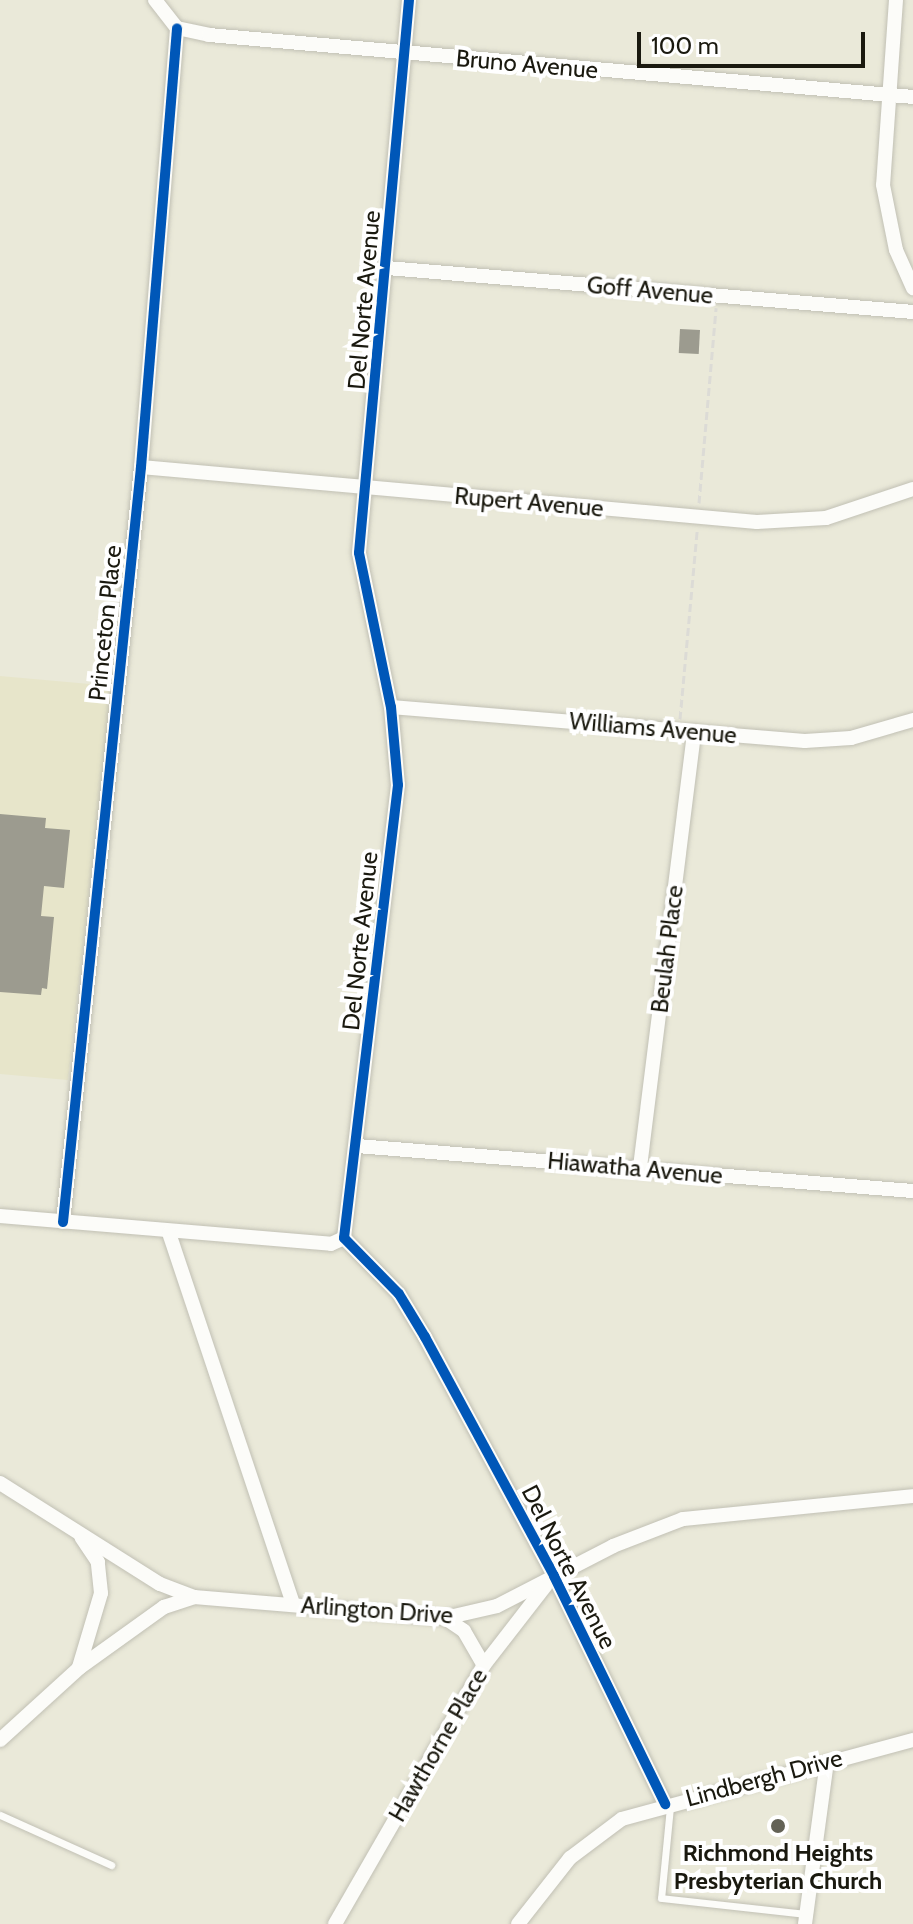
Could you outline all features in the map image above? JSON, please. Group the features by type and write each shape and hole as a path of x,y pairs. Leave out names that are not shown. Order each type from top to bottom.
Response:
{"street":[{"path":"155,0 177,28"},
{"name":"Del Norte Avenue","path":"409,0 359,553 361,585 391,707 398,785 344,1238 399,1294 554,1576 668,1804"},
{"path":"896,0 883,185 896,250 913,288"},
{"name":"Bruno Avenue","path":"177,28 405,53 913,97"},
{"name":"Princeton Place","path":"63,1222 141,467 177,28"},
{"name":"Goff Avenue","path":"387,268 913,312"},
{"name":"Rupert Avenue","path":"141,467 757,522 826,518 913,489"},
{"name":"Williams Avenue","path":"391,707 805,741 851,738 913,720"},
{"name":"Beulah Place","path":"640,1167 694,731"},
{"name":"Hiawatha Avenue","path":"357,1146 913,1191"},
{"path":"0,1216 169,1233 331,1244 344,1238"},
{"path":"169,1233 293,1604"},
{"name":"Arlington Drive","path":"0,1483 160,1584 194,1597 445,1618 497,1606 649,1529 683,1519 913,1496"},
{"name":"Arlington Drive","path":"76,1530 98,1562 101,1593 79,1668"},
{"name":"Hawthorne Place","path":"335,1924 484,1665 554,1576"},
{"path":"0,1740 79,1668 164,1607 194,1597"},
{"path":"445,1618 464,1631 484,1665"},
{"name":"Lindbergh Drive","path":"518,1924 570,1858 622,1819 668,1804 913,1740"},
{"path":"806,1919 827,1762"}],"lane":[{"path":"668,1804 661,1898 806,1919"},
{"path":"0,1815 111,1865"}],"shaded area":[{"path":"0,676 112,686 68,1080 0,1074"}],"building":[{"path":"680,329 700,330 699,354 679,353"},
{"path":"0,814 46,818 45,828 70,830 64,888 44,886 41,916 54,917 47,989 42,988 41,995 0,992"}],"cycle path":[{"path":"409,0 359,553 391,707 398,785 344,1238 399,1294 425,1337 554,1576 665,1804"},
{"path":"63,1222 141,467 177,28"}],"place":[{"name":"Richmond Heights Presbyterian Church","path":"778,1826"}]}
